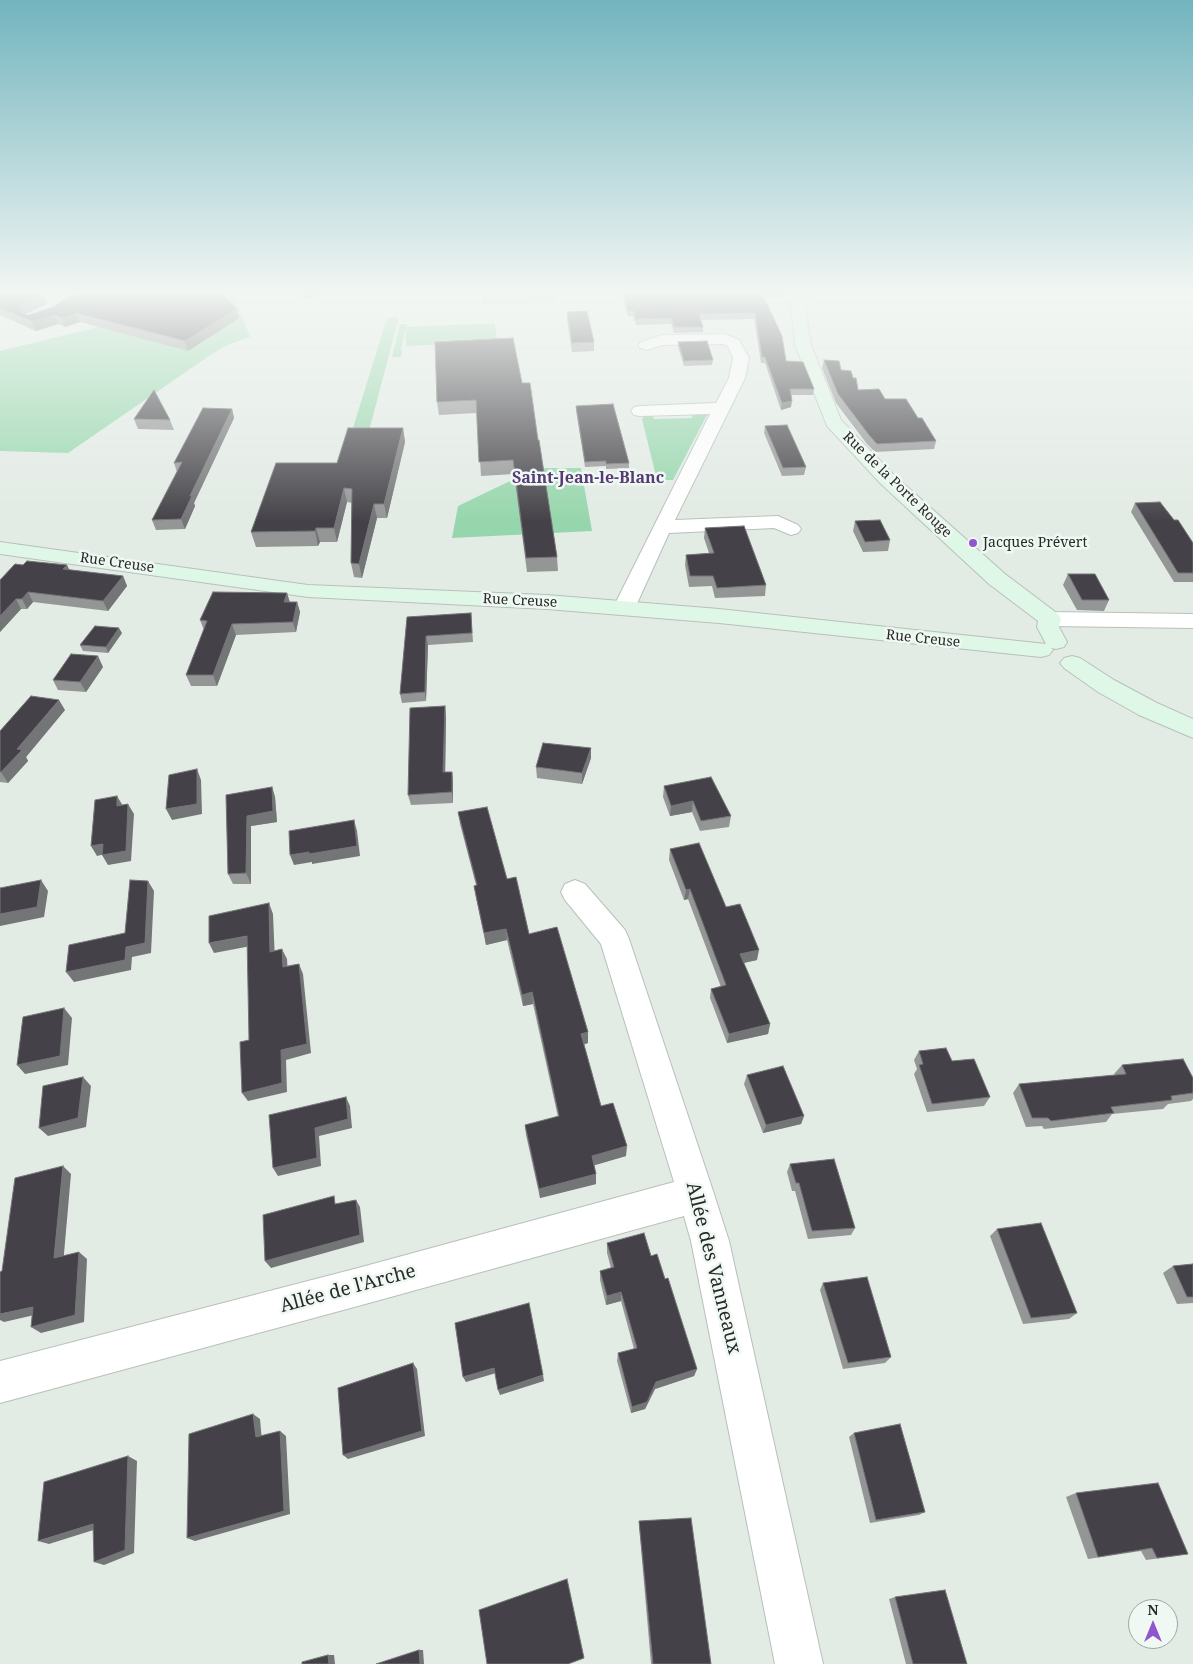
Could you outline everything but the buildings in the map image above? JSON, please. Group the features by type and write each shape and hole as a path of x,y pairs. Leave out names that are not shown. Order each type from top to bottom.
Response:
{"street":[{"path":"624,608 662,527 737,378 739,368"},
{"name":"Rue de la Porte Rouge","path":"812,368 833,422 887,479 997,579 1050,619"},
{"path":"640,411 722,408"},
{"path":"662,527 778,522 791,529"},
{"name":"Rue Creuse","path":"0,548 308,590 547,602 1048,646"},
{"path":"1193,621 1050,619 1046,658 1056,663 1072,663 1106,686 1148,709 1193,730"},
{"name":"Allée des Vanneaux","path":"575,892 614,939 710,1241 799,1664"},
{"name":"Allée de l'Arche","path":"0,1382 358,1287 696,1194"}],"green space":[{"path":"0,368 192,368 68,453 0,451"},
{"path":"372,368 386,368 369,431 352,431"},
{"path":"709,411 673,480 665,480 656,476 642,419 645,415 652,413 654,419 692,418 691,412"},
{"path":"537,468 581,468 592,531 452,538 458,506"}],"place":[{"name":"Jacques Prévert","path":"973,543"}],"district":[{"name":"Saint-Jean-le-Blanc","path":"588,478"}]}
